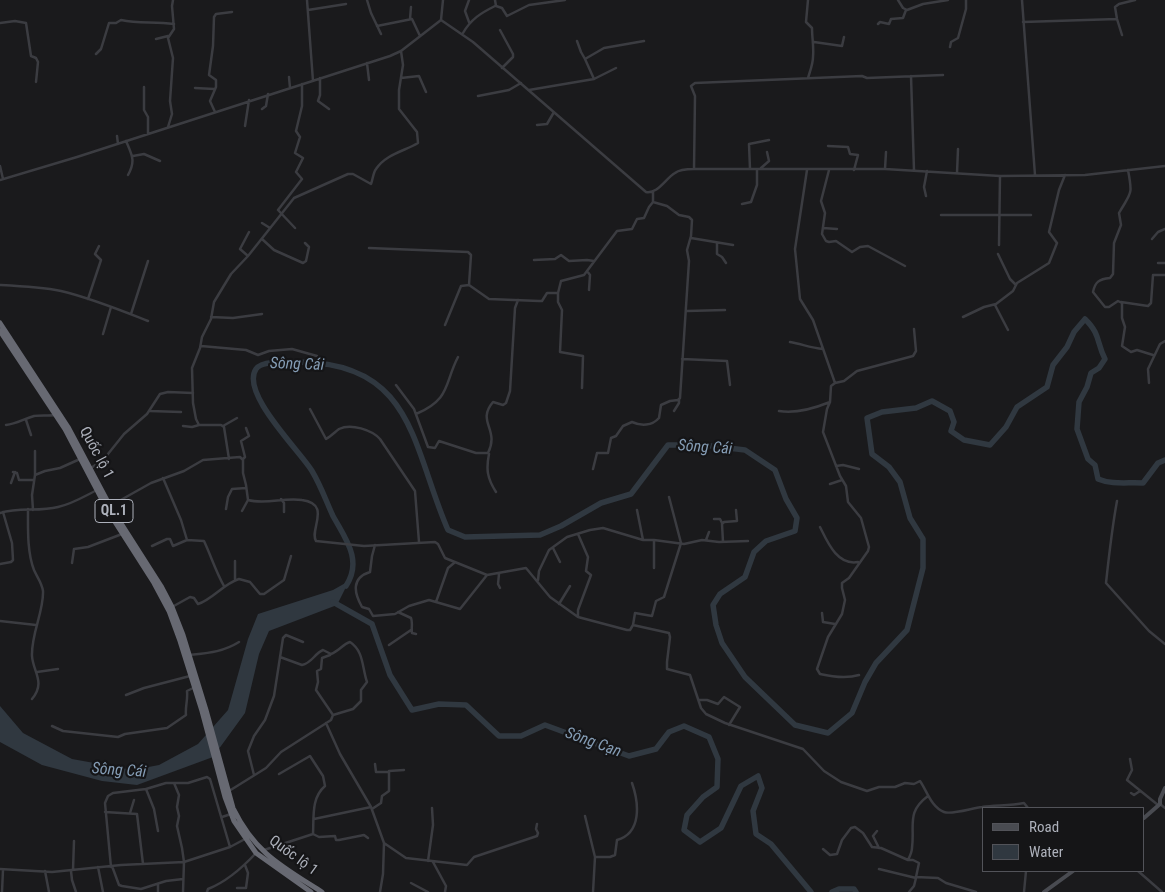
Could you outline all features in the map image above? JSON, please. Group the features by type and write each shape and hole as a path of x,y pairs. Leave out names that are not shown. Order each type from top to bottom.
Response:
{"highway":[{"name":"Quốc lộ 1","path":"0,323 68,427 91,468 99,489 122,534 154,583 169,611 193,688 204,710"},
{"name":"Quốc lộ 1","path":"0,332 56,415 99,489 161,586 172,608 189,655 204,710"},
{"name":"QL.1","path":"204,710 225,785"},
{"name":"Quốc lộ 1","path":"225,785 229,791 233,808 240,823 259,852 322,892"},
{"name":"Quốc lộ 1","path":"225,785 231,814 245,839 259,852 312,892"}],"street":[{"path":"156,39 168,36 173,30 172,9 174,0"},
{"path":"307,0 313,81"},
{"path":"367,0 381,34"},
{"path":"0,166 1,180 118,144 401,51 440,20 443,0"},
{"path":"469,0 465,12 469,22"},
{"path":"495,0 495,6"},
{"path":"462,33 469,22 482,12 495,6 502,8 507,16 529,5 566,0"},
{"path":"808,0 806,22 812,28 814,42 814,57 808,78"},
{"path":"898,0 906,10"},
{"path":"906,10 923,4 948,0"},
{"path":"950,47 952,42 958,38 966,9 966,0"},
{"path":"1022,0 1035,174"},
{"path":"1122,35 1116,19 1115,9 1117,4 1135,0"},
{"path":"308,10 346,4"},
{"path":"410,19 411,7"},
{"path":"878,24 880,22 889,24 891,19 903,18 906,10"},
{"path":"215,112 210,101 216,87 216,79 209,75 213,46 214,16 232,12"},
{"path":"377,26 410,19 414,20 420,36"},
{"path":"1023,22 1116,19"},
{"path":"96,54 100,49 109,23 116,23 121,20 138,24 157,22 174,24"},
{"path":"440,20 462,33 646,192 653,191 673,174 694,168 884,169 1000,176 1035,174 1084,175 1165,166"},
{"path":"0,23 15,21 26,23 31,55 38,62 36,82"},
{"path":"500,30 513,54 502,68"},
{"path":"168,36 173,58 170,101 172,114 168,127"},
{"path":"814,42 842,46 844,37"},
{"path":"577,41 594,79"},
{"path":"585,59 604,48 644,41"},
{"path":"199,425 195,416 192,368 201,346 202,337 212,317 214,302 231,274 248,256 280,213 296,196 348,174 353,174 371,184 378,166 394,154 418,143 417,132 399,107 399,90 403,65 401,51"},
{"path":"367,63 370,80"},
{"path":"529,90 594,79 616,68"},
{"path":"694,168 695,96 691,86 693,83 862,76 867,78 942,75"},
{"path":"401,78 419,76 426,92"},
{"path":"911,76 914,170"},
{"path":"289,77 290,88"},
{"path":"320,78 318,101 329,109"},
{"path":"478,96 509,90 521,83"},
{"path":"295,228 280,213 279,209 302,179 296,172 303,158 295,154 300,137 296,131 302,106 302,84"},
{"path":"144,87 144,110 148,117 148,134"},
{"path":"195,88 214,89"},
{"path":"262,110 266,106 268,94"},
{"path":"245,126 249,100"},
{"path":"537,125 547,124 554,112"},
{"path":"117,136 118,144"},
{"path":"750,169 749,144 769,140"},
{"path":"126,141 133,156 132,167 128,175"},
{"path":"828,146 848,147 850,154 858,155 854,170"},
{"path":"957,173 958,149"},
{"path":"758,169 769,161 767,152"},
{"path":"884,169 886,152"},
{"path":"133,156 144,154 160,161"},
{"path":"742,204 751,202 757,185 758,169"},
{"path":"807,170 796,249 796,269 801,301 812,318 835,383"},
{"path":"829,170 820,201 825,215 822,234 827,242 836,241 852,252 860,247 868,246 905,266"},
{"path":"1128,170 1131,190 1128,201 1119,214 1121,225 1114,243 1113,274 1110,278 1101,278 1097,281 1093,291 1094,296 1105,307 1109,307 1118,301 1148,306 1151,302 1153,275 1165,275"},
{"path":"926,196 924,187 927,171"},
{"path":"963,317 984,306 995,305 1013,291 1016,285 1050,262 1057,243 1049,232 1059,190 1065,175"},
{"path":"999,245 1000,176"},
{"path":"582,388 583,356 560,352 562,310 558,302 558,293 561,282 582,276 617,231 632,229 637,219 644,218 648,207 653,202 653,191"},
{"path":"653,202 667,206 679,216 692,220 691,238 687,250 689,260 679,403 674,411"},
{"path":"941,215 1031,216"},
{"path":"262,223 269,227"},
{"path":"824,228 837,228"},
{"path":"1152,239 1158,232 1165,230"},
{"path":"248,256 240,249 249,232"},
{"path":"691,238 733,245"},
{"path":"262,239 274,250 303,263 306,261 309,248 305,243"},
{"path":"717,243 717,254 726,262"},
{"path":"88,299 101,260 95,254 100,246"},
{"path":"369,248 469,252 471,255 469,285"},
{"path":"998,254 1010,279 1016,285"},
{"path":"534,260 555,259 561,255 569,261 587,260 594,262"},
{"path":"131,314 148,261"},
{"path":"1158,263 1165,263"},
{"path":"587,271 590,275 589,290"},
{"path":"0,284 56,290 88,299 148,321"},
{"path":"445,325 461,286 469,285 487,299 539,301 546,294 558,293"},
{"path":"496,492 486,467 493,439 486,414 492,403 505,404 508,398 512,375 515,308 518,300"},
{"path":"1121,302 1123,305 1122,318 1125,327 1122,345 1131,352 1137,350 1153,355"},
{"path":"995,305 1008,330"},
{"path":"103,334 111,307"},
{"path":"686,311 725,310"},
{"path":"212,317 233,318 262,314"},
{"path":"859,675 846,678 833,677 819,673 817,668 835,624 841,616 845,600 842,583 849,578 868,551 861,518 848,502 846,486 836,466 823,430 830,402 830,387 835,383 842,382 857,371 913,356 916,351 914,329"},
{"path":"1149,383 1148,369 1153,355 1160,344 1165,341"},
{"path":"790,342 809,348 823,349"},
{"path":"201,346 246,350 258,355 269,351 292,349 318,356"},
{"path":"416,414 432,407 442,396 458,357"},
{"path":"682,358 727,361 730,385"},
{"path":"396,385 409,400 428,447 435,448 439,441 477,453 489,452"},
{"path":"91,468 104,459 124,434 149,412 163,392 193,392"},
{"path":"593,469 597,453 608,453 610,438 616,436 623,426 632,422 637,424 654,423 659,418 661,405 670,400 679,399"},
{"path":"778,411 785,412 817,408 830,402"},
{"path":"310,408 326,439 339,429 347,427 374,432 380,438 415,491 419,542"},
{"path":"149,412 181,412"},
{"path":"6,425 16,424 20,420 26,420 34,416 56,415"},
{"path":"183,426 223,426 237,418"},
{"path":"26,420 31,435"},
{"path":"223,426 229,459"},
{"path":"242,511 248,500 243,474 243,459 245,457 241,441 249,436 246,428"},
{"path":"33,510 34,451"},
{"path":"110,506 151,483 184,471 205,459 238,457 243,459"},
{"path":"35,476 46,470 60,468 81,458"},
{"path":"836,466 843,465 859,468"},
{"path":"11,483 14,472 17,473 19,480 34,480"},
{"path":"164,478 187,540"},
{"path":"830,484 842,480"},
{"path":"226,509 232,489 246,488"},
{"path":"0,564 13,560 12,543 2,513 28,509 57,508 99,489"},
{"path":"248,500 271,502 297,499 311,502 319,516 314,539 322,542 338,542 364,546 419,542 437,543 445,558 487,576 523,567 529,570 550,597 578,617 630,630 635,613 652,616 656,601 664,597 681,543 669,497"},
{"path":"281,500 284,503 284,512"},
{"path":"1117,501 1113,531 1110,539 1106,585 1149,631 1165,644"},
{"path":"28,509 32,560 43,594 32,655 33,663 38,672 38,690 32,699"},
{"path":"637,510 643,540"},
{"path":"722,523 737,521 736,510"},
{"path":"714,519 720,519 722,523 723,542"},
{"path":"820,527 831,549 849,562 860,561"},
{"path":"538,580 539,571 548,552 567,537 590,530 603,528 643,540 686,544 706,540 723,542 748,541"},
{"path":"706,540 709,532"},
{"path":"72,563 74,549 88,548 122,534"},
{"path":"578,534 588,557 586,571 591,574 578,610 578,617"},
{"path":"152,546 167,539 170,539 173,546 187,540 204,541 212,557 216,573 224,586"},
{"path":"654,540 654,568"},
{"path":"376,545 372,556 370,572 362,575 356,583 355,590 362,607 370,609 373,616 390,615 409,606 429,600 462,609 487,576"},
{"path":"553,548 560,562"},
{"path":"172,608 190,597 194,598 197,603 200,603 224,586 242,578 250,582 260,594 264,594 284,580 291,556"},
{"path":"235,561 235,580"},
{"path":"436,602 448,568 454,563"},
{"path":"500,573 498,576 500,588"},
{"path":"559,604 570,586"},
{"path":"389,645 411,630 411,618 398,612"},
{"path":"822,613 823,622 835,624"},
{"path":"0,621 36,625"},
{"path":"633,625 670,634 666,662 667,669 690,675 702,711 706,714 729,725 803,749 824,771 850,785 867,791 879,787 895,787 905,783 912,784 920,781 928,796 944,812 982,807"},
{"path":"411,630 412,633 416,634"},
{"path":"254,775 248,750 251,741 265,720 270,706 276,684 281,645 285,635 303,642"},
{"path":"189,655 214,653 230,648 239,642"},
{"path":"347,643 352,643 360,652 367,682 362,688 359,704 332,715 316,690 318,682 317,671 321,669 322,658 338,652 347,643"},
{"path":"280,658 302,665 311,661 315,654 322,650 330,654"},
{"path":"38,672 58,669"},
{"path":"126,696 144,688 190,676"},
{"path":"52,726 64,731 118,737 125,734 167,728 186,715 187,691 193,688"},
{"path":"698,700 707,700 718,704 724,698 740,707 729,725"},
{"path":"229,791 270,766 281,752 331,720 332,715"},
{"path":"326,723 340,754 371,808 384,843 383,874 380,892"},
{"path":"279,774 310,757 323,776 325,786 320,790 314,806 314,834"},
{"path":"1130,759 1132,770 1126,780 1165,808"},
{"path":"375,764 376,772 404,770"},
{"path":"314,819 371,808 381,803 382,796 389,791 388,772"},
{"path":"183,879 141,889 121,886 111,866 105,812 105,803 110,794 209,777 214,787 230,847"},
{"path":"174,783 179,795 176,807 179,816 177,826 184,862 183,892"},
{"path":"595,857 615,855 618,840 626,837 633,828 637,805 632,783"},
{"path":"1145,817 1159,804 1165,788"},
{"path":"146,789 154,809 158,831"},
{"path":"1130,794 1134,795 1140,791"},
{"path":"908,860 912,848 912,822 915,812 917,806 928,796"},
{"path":"130,813 134,800"},
{"path":"985,807 1014,806 1024,803 1027,807"},
{"path":"428,861 433,826 432,808"},
{"path":"105,812 137,814 143,864"},
{"path":"222,818 231,814"},
{"path":"585,816 595,857 593,892"},
{"path":"384,843 406,858 467,865 474,857 537,836 537,824"},
{"path":"823,849 830,855 837,854 842,840 851,828 858,828 863,832 872,847 919,863 914,886 909,892"},
{"path":"877,831 873,836 879,848"},
{"path":"207,892 208,889 216,886 245,865 259,852 314,834 319,836 335,836 336,840 364,835 368,838"},
{"path":"2,892 1,870 72,870 184,862 230,847 245,839"},
{"path":"74,842 72,880 76,892"},
{"path":"433,862 446,886 445,892"},
{"path":"237,888 246,888 248,873 245,865"},
{"path":"98,867 103,892"},
{"path":"879,869 916,878 938,878 946,883 976,892"},
{"path":"45,871 49,892"},
{"path":"1024,892 1026,872"},
{"path":"1044,892 1071,872"},
{"path":"1139,872 1162,892"},
{"path":"412,884 428,892"},
{"path":"158,885 158,892"}],"water":[{"name":"Sông Cái","path":"349,581 337,605 269,631 259,654 245,713 213,757 137,785 102,781 42,765 0,742 0,706 23,733 72,759 133,770 159,765 198,744 228,710 248,639 258,614 333,590"}],"waterway":[{"name":"Sông Cái","path":"346,586 353,567 353,558 347,541 312,471 274,422 256,392 253,379 256,369 264,364 299,362 337,366 366,377 387,394 403,415 415,441 448,530 465,537 540,535 561,526 601,503 631,494 668,445 703,445 745,450 775,470 786,499 797,518 795,531 766,541 754,552 745,577 720,594 713,605 716,625 722,643 745,677 795,725 828,733 852,713 865,682 876,663 907,630 923,568 923,539 910,518 900,482 889,467 872,454 867,418 882,412 916,408 932,401 950,411 954,422 951,431 964,440 990,445 1006,427 1017,407 1047,387 1053,365 1067,347 1074,332 1085,319 1096,334 1105,359 1099,368 1091,373 1087,387 1079,402 1077,429 1088,459 1095,465 1098,479 1114,483 1143,483 1158,463 1165,460"},
{"name":"Sông Cạn","path":"333,602 372,624 390,675 412,710 439,704 466,705 499,736 521,736 545,725 629,756 656,749 669,732 684,726 709,737 718,759 717,787 703,797 687,815 684,830 700,842 721,828 741,786 758,776 762,788 753,811 756,834 771,844 811,892"},
{"name":"Sông Cạn","path":"832,892 839,889 854,889 856,892"}]}
